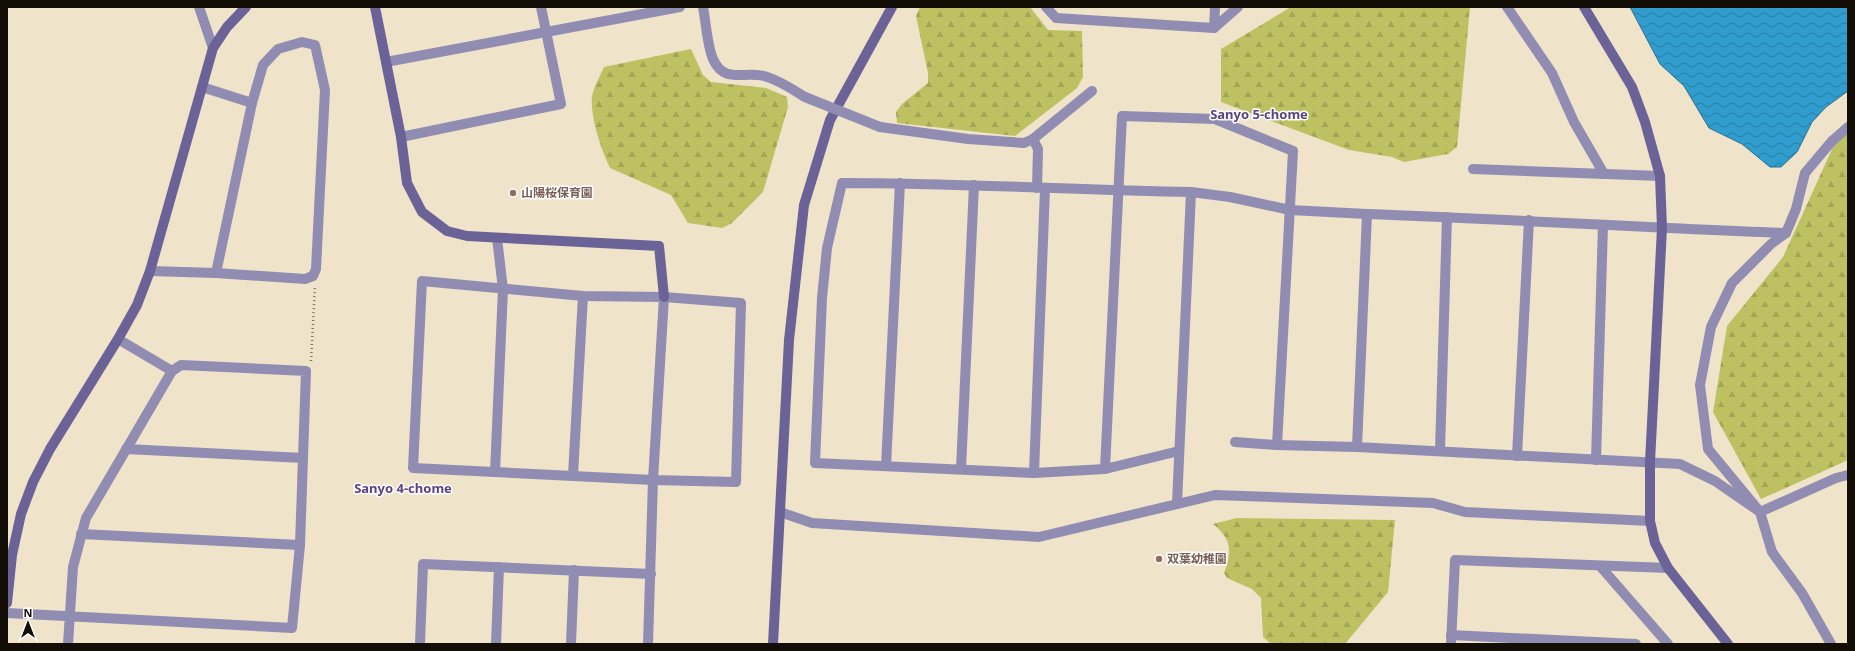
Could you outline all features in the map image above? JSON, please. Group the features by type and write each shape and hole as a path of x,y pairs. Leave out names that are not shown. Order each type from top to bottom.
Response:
{"street":[{"path":"199,7 213,48"},
{"path":"7,603 12,555 21,514 33,482 50,449 118,339 137,305 150,271 213,48 227,27 246,7"},
{"path":"375,7 401,137 407,183 422,212 447,231 467,236 659,246 664,297 653,480 652,574 648,644"},
{"path":"401,137 561,104 541,7"},
{"path":"386,62 680,7"},
{"path":"703,7 712,58 725,74 763,76 784,84 804,97 880,127 968,139 1024,143 1033,139 1092,91"},
{"path":"773,644 789,340 804,205 830,120 892,7"},
{"path":"1046,7 1056,18 1214,28 1238,7"},
{"path":"1214,28 1215,7"},
{"path":"1507,7 1552,73 1574,122 1604,174"},
{"path":"1584,7 1632,87 1645,122 1660,176 1662,228 1650,462 1650,521 1655,543 1668,568 1728,644"},
{"path":"150,271 216,273 305,279 313,276 316,269 325,90 315,46 302,42 278,49 263,64 252,103 216,273"},
{"path":"202,87 252,103"},
{"path":"1105,470 1122,116 1215,119 1293,151 1278,445"},
{"path":"1831,644 1802,593 1772,552 1760,512 1708,449 1700,385 1711,327 1732,283 1771,244 1786,233 1796,209 1805,173 1832,141 1848,127"},
{"path":"1033,139 1038,149 1041,189 1034,472"},
{"path":"1473,169 1660,176"},
{"path":"1179,451 1105,470 1034,472 815,463 822,314 827,248 842,183 900,183 1041,189 1191,192 1230,197 1290,210 1786,233"},
{"path":"886,466 900,183"},
{"path":"961,470 974,185"},
{"path":"1177,504 1191,192"},
{"path":"1357,447 1367,214"},
{"path":"1440,451 1447,217"},
{"path":"1517,456 1529,220"},
{"path":"1596,460 1603,225"},
{"path":"495,472 503,288 497,238"},
{"path":"422,281 583,296 664,297 742,303 736,482 653,480 413,468 422,281"},
{"path":"573,475 583,296"},
{"path":"118,339 172,370"},
{"path":"7,613 68,617 292,628 300,545 306,372 181,365 172,370 86,518 73,567 68,617 68,644"},
{"path":"1235,442 1680,464 1716,482 1760,512"},
{"path":"126,449 303,458"},
{"path":"1760,512 1836,478 1848,475"},
{"path":"780,512 812,523 1039,537 1215,495 1433,503 1465,512 1650,521"},
{"path":"81,534 300,545"},
{"path":"1636,644 1451,640 1455,560 1668,568"},
{"path":"420,644 423,564 652,574"},
{"path":"1600,566 1668,644"},
{"path":"496,644 499,567"},
{"path":"571,644 574,570"}],"path":[{"path":"306,372 310,367 315,284 313,276"}],"green space":[{"path":"920,7 1030,7 1048,30 1082,31 1083,77 1077,88 1015,136 897,123 896,112 902,104 928,83 928,73 916,16"},
{"path":"1291,7 1470,7 1457,147 1448,154 1404,162 1392,157 1349,150 1221,102 1221,49"},
{"path":"691,49 703,75 711,82 766,88 787,97 788,107 763,192 732,223 722,228 688,223 671,195 610,168 603,152 594,123 592,96 604,67"},
{"path":"1848,129 1848,460 1761,499 1713,412 1727,326 1783,257 1838,136"},
{"path":"1237,518 1395,520 1388,592 1345,644 1271,644 1263,637 1261,598 1252,589 1227,578 1224,573 1227,565 1229,546 1224,535 1213,524"}],"water":[{"path":"1630,7 1848,7 1848,91 1826,107 1812,122 1797,152 1781,167 1770,167 1742,144 1709,128 1684,86 1660,64"}],"place":[{"name":"山陽桜保育園","path":"513,193"},
{"name":"双葉幼稚園","path":"1159,559"}],"district":[{"name":"Sanyo 5-chome","path":"1259,114"},
{"name":"Sanyo 4-chome","path":"403,488"}]}
